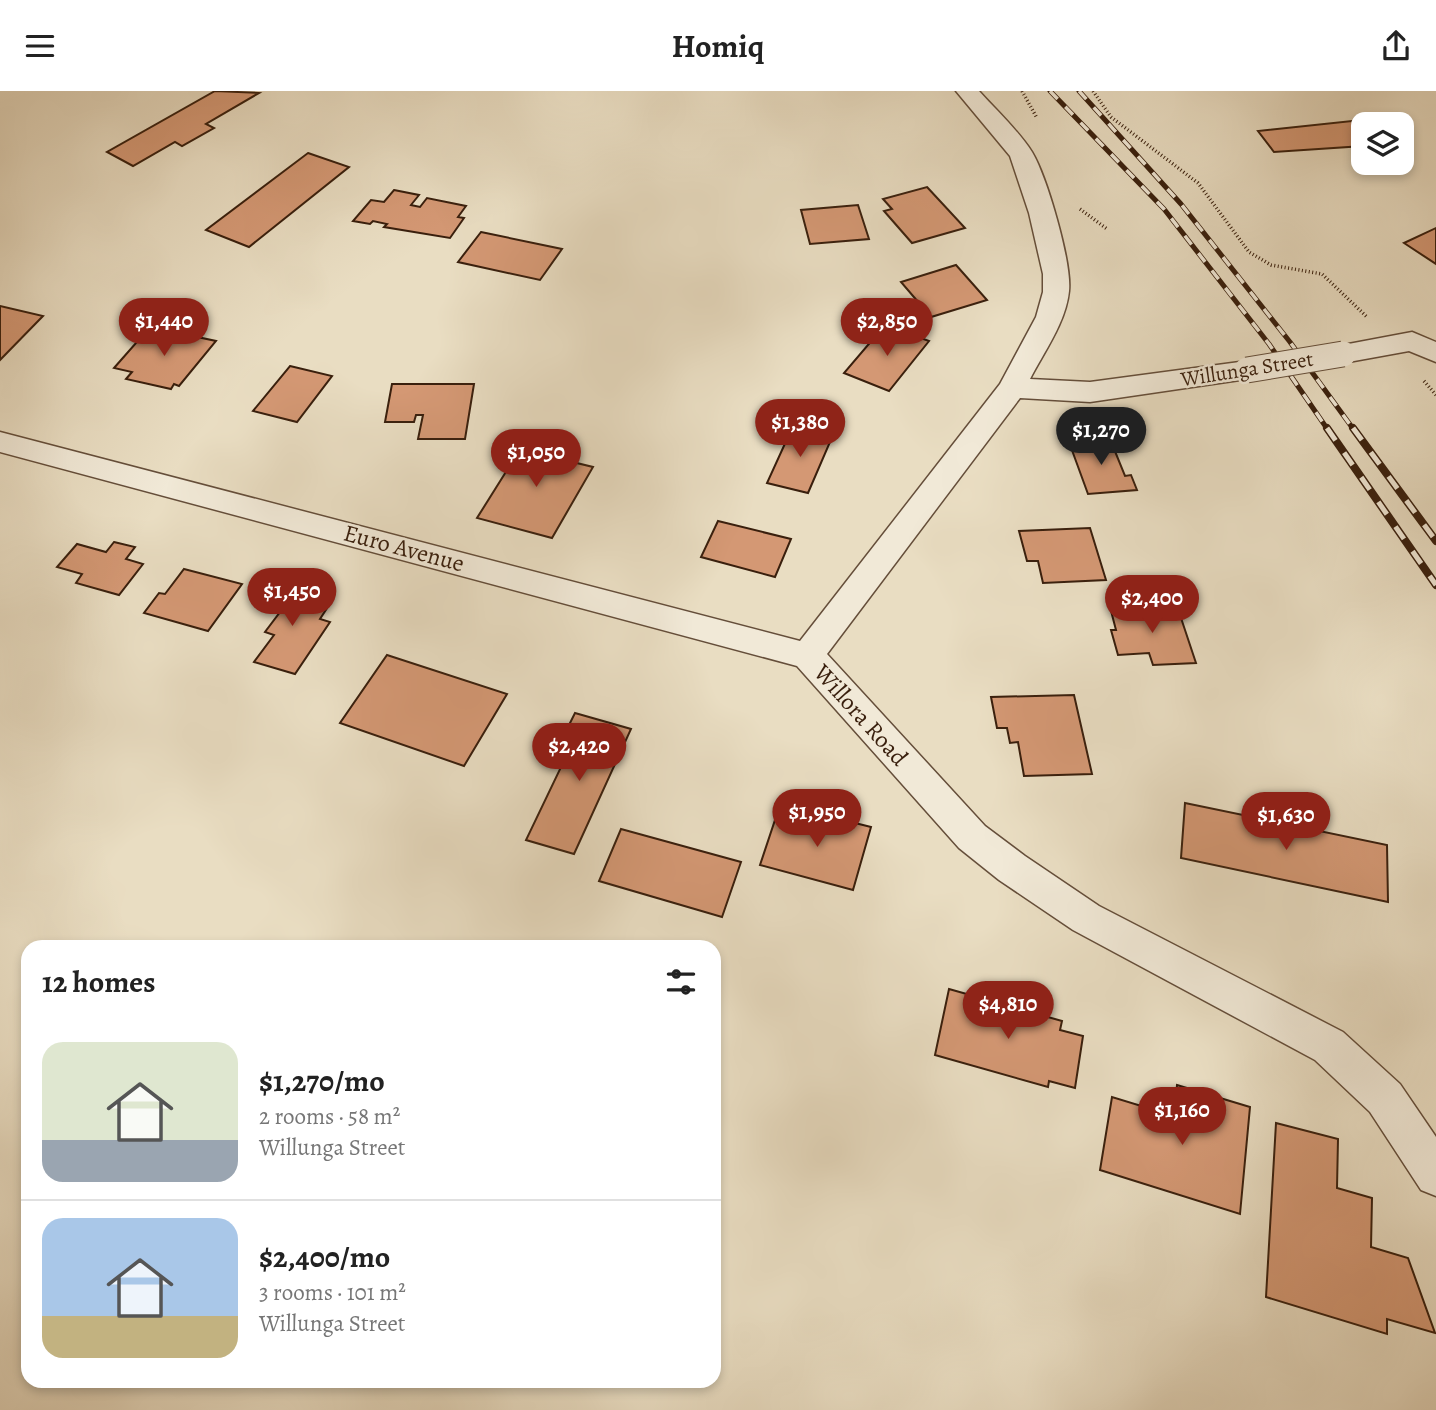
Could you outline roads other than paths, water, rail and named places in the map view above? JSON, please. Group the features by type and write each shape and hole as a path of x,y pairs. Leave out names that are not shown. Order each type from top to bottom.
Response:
{"street":[{"name":"Willora Road","path":"967,91 1021,153 1042,213 1056,274 1056,292 1049,317 1012,388 825,630 808,656 972,837 1012,868 1086,918 1329,1046 1385,1098 1436,1175"},
{"path":"1414,346 1436,325"},
{"name":"Willunga Street","path":"1012,388 1090,392 1414,346"},
{"name":"Euro Avenue","path":"0,442 808,656"}],"railway":[{"path":"1050,91 1164,209 1269,344 1328,430"},
{"path":"1079,91 1181,204 1290,342 1354,430"},
{"path":"1327,428 1436,585"},
{"path":"1353,428 1436,541"}]}
